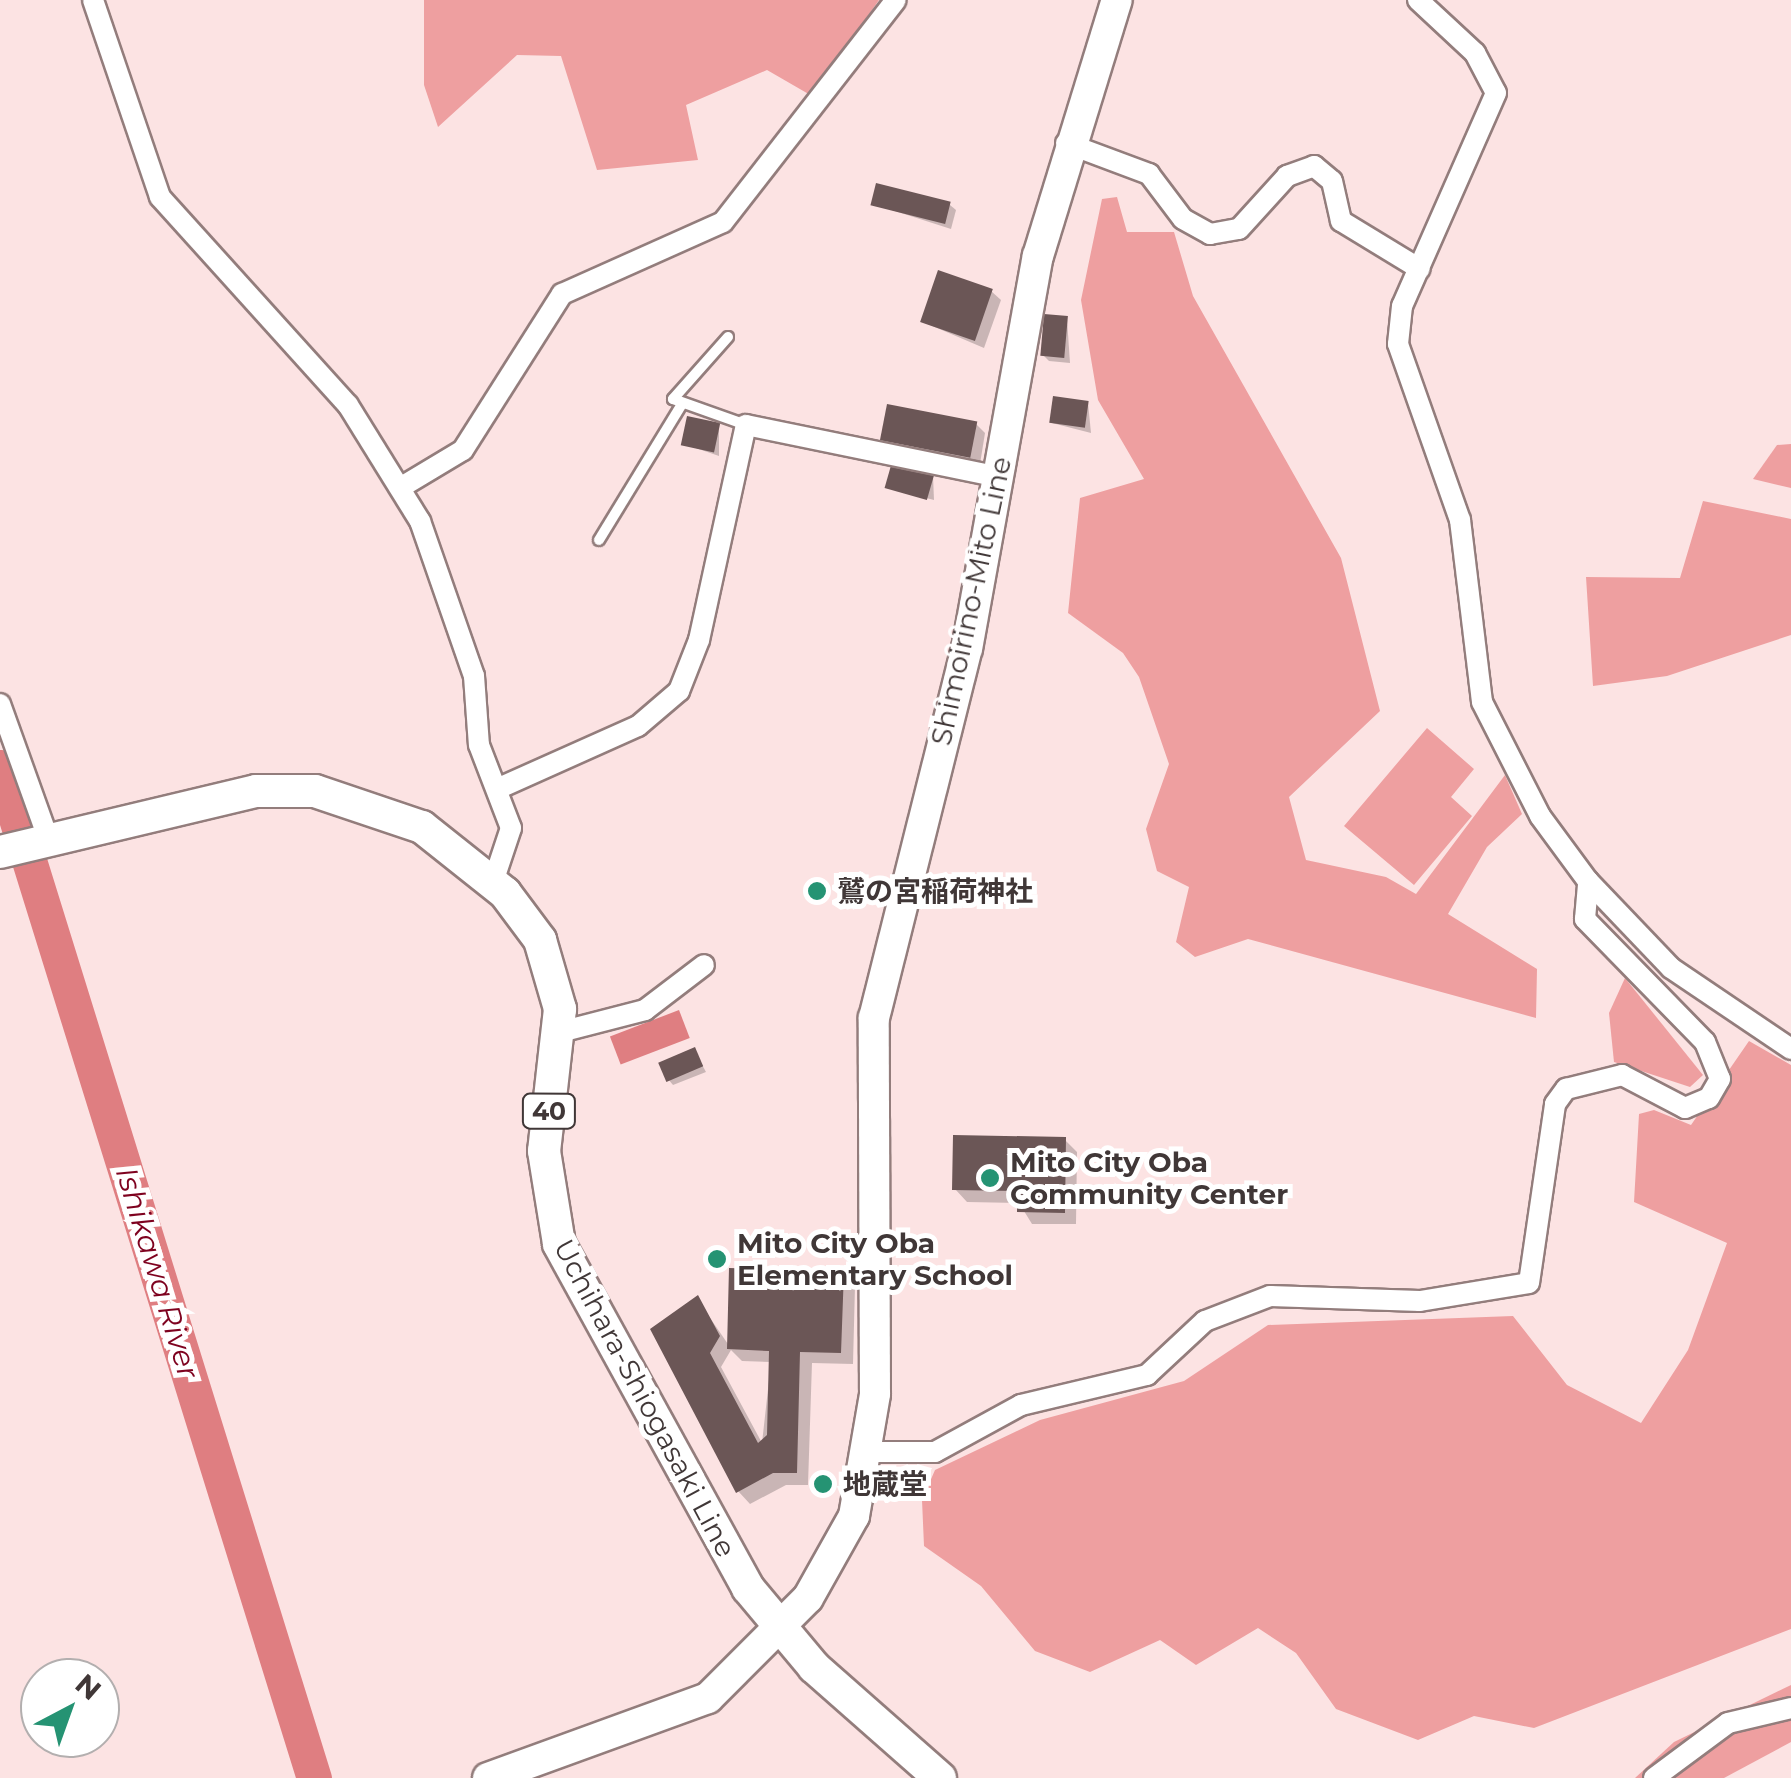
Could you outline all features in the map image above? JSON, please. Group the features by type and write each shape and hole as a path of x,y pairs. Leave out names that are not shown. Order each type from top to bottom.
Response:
{"main road":[{"name":"Shimoirino-Mito Line","path":"488,1778 680,1714 780,1632 846,1537 869,1452 874,1018 957,695 1066,143 1117,0"},
{"name":"Uchihara-Shiogasaki Line","path":"26,846 256,791 315,790 396,814 493,882 547,956 560,1032 544,1151 550,1218 780,1632 940,1778"}],"street":[{"path":"93,0 160,197 348,404 404,486 474,676 479,745 511,828 493,882"},
{"path":"404,486 463,450 562,294 723,222 896,0"},
{"path":"1418,0 1474,53 1496,93 1420,268 1398,344 1460,520 1482,702 1540,816 1588,880 1671,968 1791,1049"},
{"path":"1066,143 1149,174 1183,219 1210,234 1238,229 1286,176 1314,166 1332,181 1341,221 1420,268"},
{"path":"497,788 638,726 679,691 699,640 746,425 999,477"},
{"path":"0,704 26,846"},
{"path":"869,1452 934,1452 1021,1406 1148,1375 1205,1321 1270,1296 1420,1301 1530,1283 1555,1104 1566,1089 1622,1075 1685,1108 1709,1098 1720,1079 1706,1042 1585,919 1588,880"},
{"path":"560,1032 646,1010 704,965"},
{"path":"1654,1778 1728,1723 1791,1708"}],"lane":[{"path":"728,337 677,388 673,399 746,425"},
{"path":"599,540 682,404"}],"shaded area":[{"path":"424,0 879,0 812,96 767,70 686,105 698,160 597,170 561,56 517,55 438,127 424,85"},
{"path":"1117,197 1127,232 1174,232 1193,296 1341,558 1380,711 1289,797 1306,860 1386,877 1416,894 1505,775 1522,814 1487,847 1448,914 1537,969 1536,1018 1248,939 1195,957 1176,942 1189,887 1157,871 1146,829 1169,764 1139,677 1123,653 1068,613 1080,498 1144,479 1098,400 1081,300 1102,199"},
{"path":"1791,444 1791,488 1753,479 1777,445"},
{"path":"1703,501 1791,519 1791,635 1667,676 1593,686 1586,577 1680,578"},
{"path":"1427,728 1474,769 1451,797 1472,816 1414,885 1344,826"},
{"path":"1625,978 1703,1075 1690,1087 1614,1062 1609,1013"},
{"path":"679,1010 690,1038 621,1065 610,1037"},
{"path":"1749,1041 1791,1065 1791,1629 1534,1728 1474,1716 1418,1740 1336,1709 1296,1653 1258,1628 1196,1665 1160,1640 1090,1672 1035,1651 981,1586 924,1546 922,1500 935,1470 1040,1420 1184,1381 1268,1325 1513,1316 1567,1385 1641,1423 1688,1350 1727,1243 1634,1202 1639,1114 1654,1110 1691,1125"},
{"path":"1791,1685 1791,1742 1724,1778 1635,1778 1674,1742"}],"building":[{"path":"876,183 951,202 945,224 870,205"},
{"path":"938,270 993,289 975,341 920,322"},
{"path":"1044,314 1068,316 1064,358 1040,356"},
{"path":"1053,396 1089,401 1085,428 1049,423"},
{"path":"887,404 977,422 970,458 880,440"},
{"path":"687,416 720,423 714,452 681,445"},
{"path":"892,462 934,474 927,500 885,488"},
{"path":"695,1047 703,1066 666,1082 658,1063"},
{"path":"953,1135 1066,1137 1065,1213 1017,1212 1017,1191 952,1190"},
{"path":"729,1268 844,1271 841,1353 800,1352 797,1473 773,1473 736,1493 650,1329 698,1295 720,1336 710,1353 758,1443 767,1435 769,1351 727,1349"}],"waterway":[{"name":"Ishikawa River","path":"0,767 314,1778"}],"place":[{"name":"鷲の宮稲荷神社","path":"817,891"},
{"name":"Mito City Oba Community Center","path":"990,1178"},
{"name":"Mito City Oba Elementary School","path":"717,1259"},
{"name":"地蔵堂","path":"823,1484"}]}
